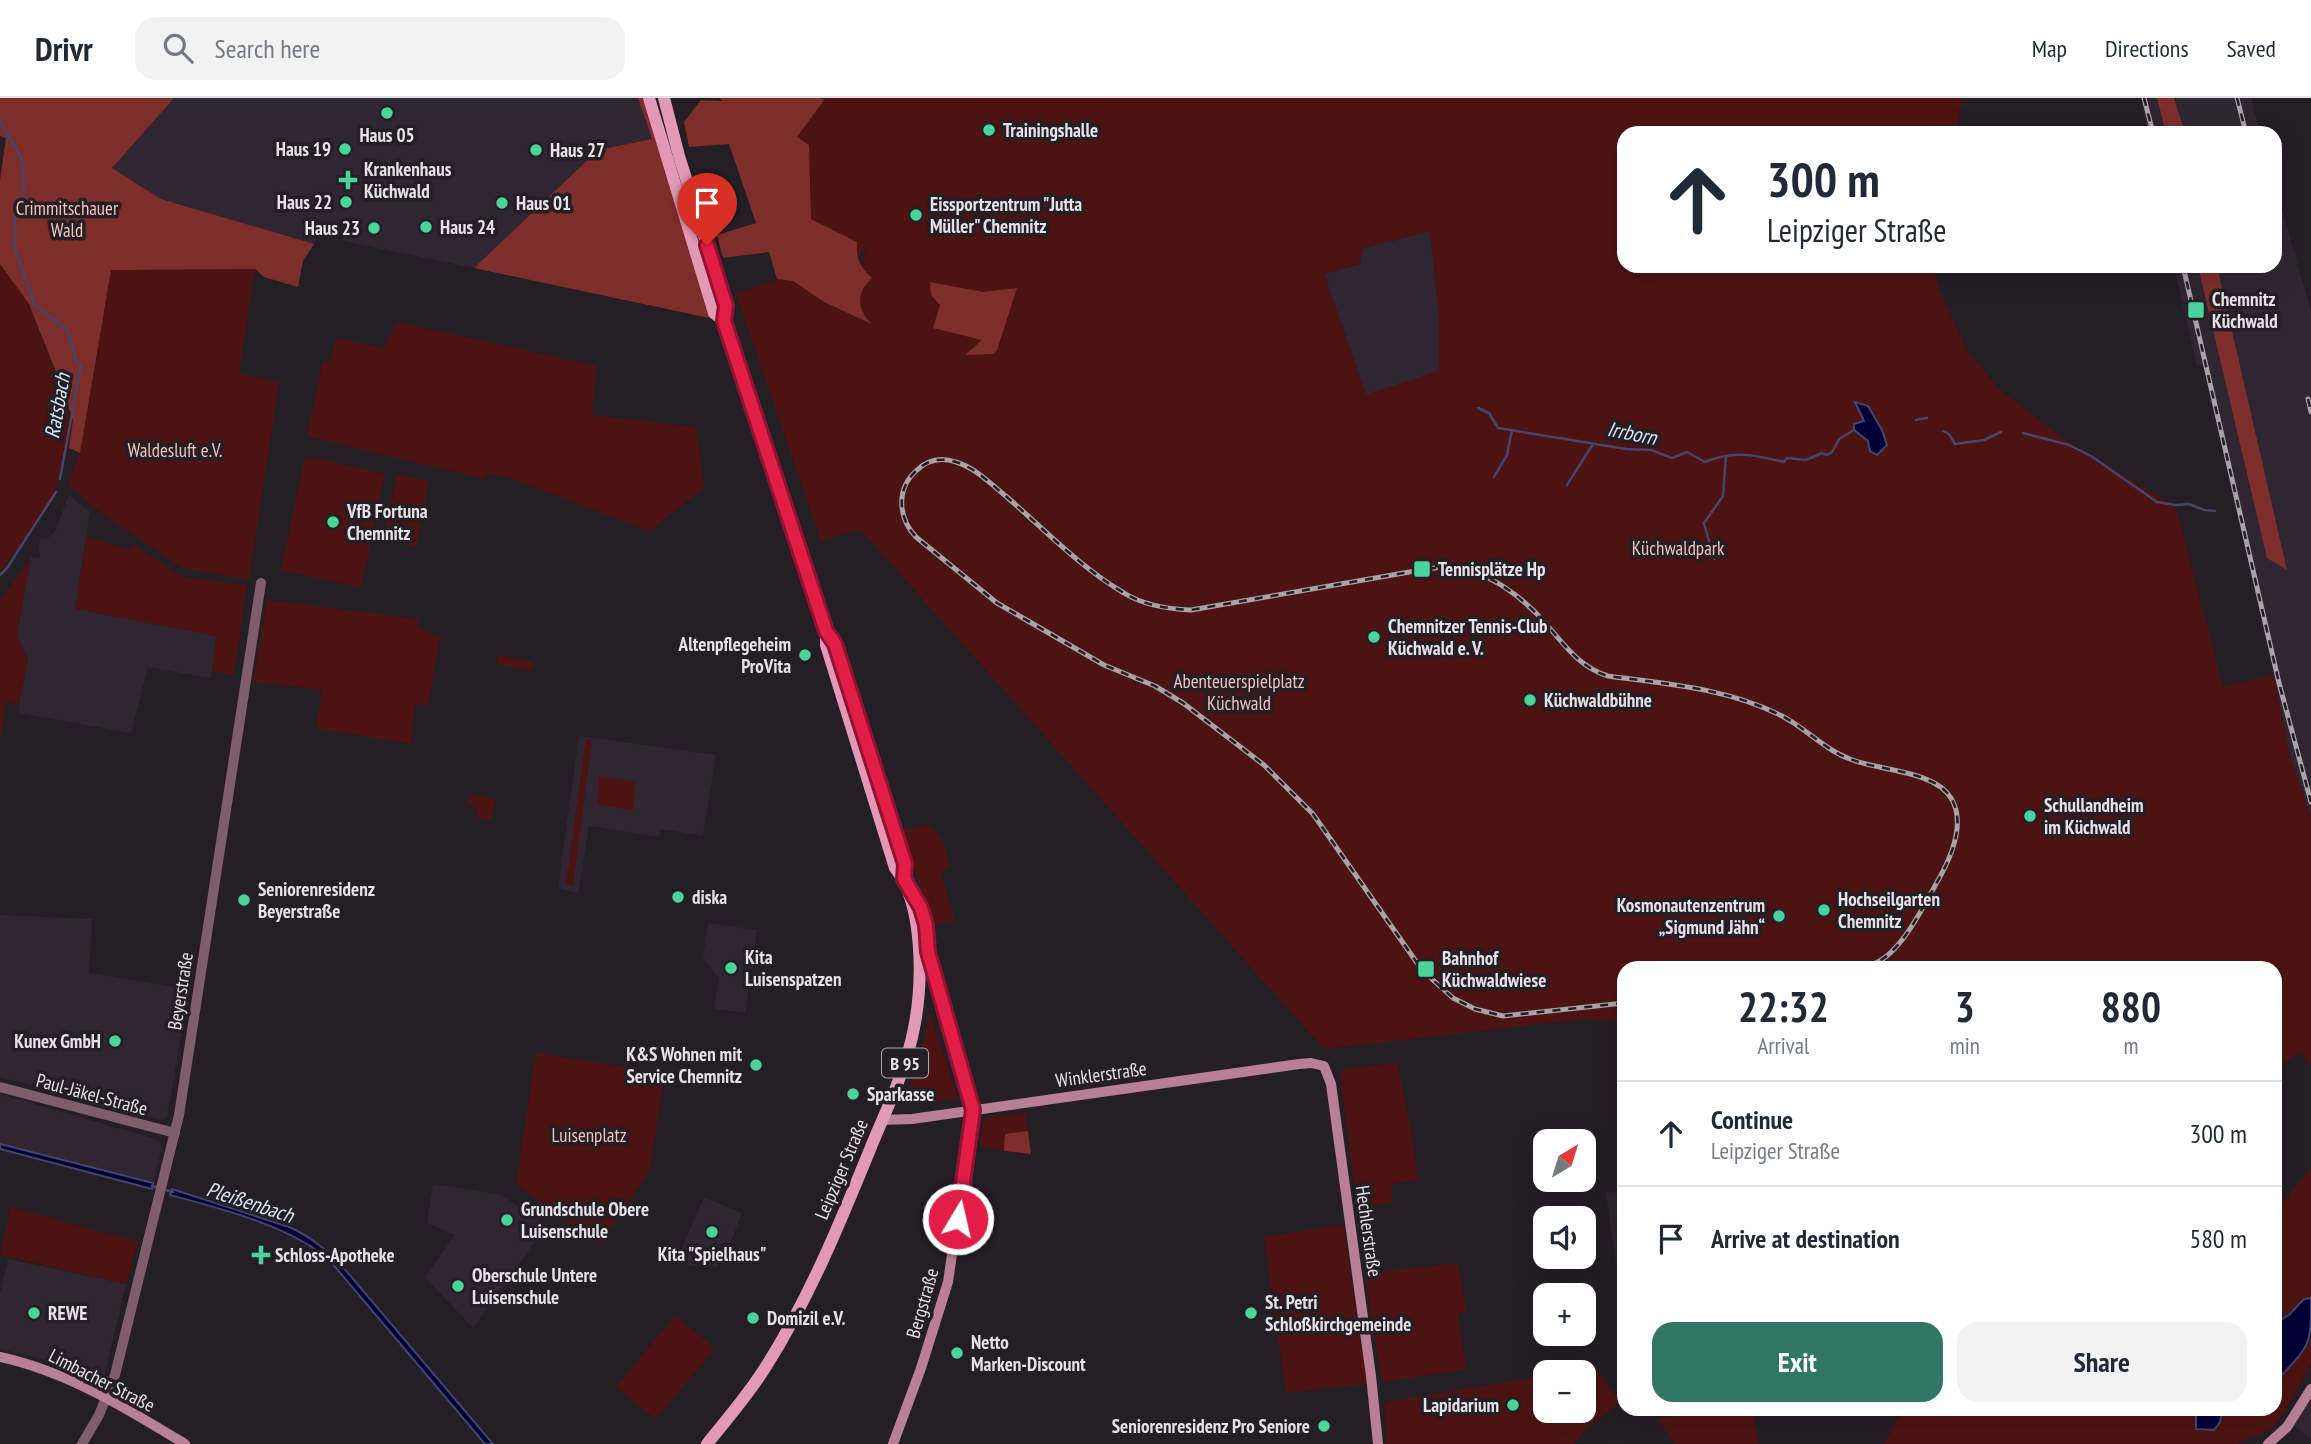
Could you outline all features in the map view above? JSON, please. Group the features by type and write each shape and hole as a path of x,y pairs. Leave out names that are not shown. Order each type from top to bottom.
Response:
{"main road":[{"name":"Leipziger Straße","path":"649,98 711,302 715,313 724,321"},
{"name":"Leipziger Straße","path":"664,98 679,156 726,306 724,321 826,631 826,645 895,867 905,881 919,945 918,1003 908,1056 830,1247 785,1335 757,1381 706,1444"},
{"name":"Bergstraße","path":"893,1444 948,1282 973,1110 928,952 926,925 917,900 905,881"},
{"name":"Winklerstraße","path":"882,1120 901,1121 1299,1064 1324,1066"},
{"name":"Hechlerstraße","path":"1324,1066 1329,1075 1333,1097 1378,1444"},
{"name":"Limbacher Straße","path":"0,1357 50,1370 106,1398 185,1444"},
{"path":"2268,1444 2287,1427 2311,1388"}],"street":[{"name":"Beyerstraße","path":"82,1444 99,1415 116,1371 175,1133 261,583"},
{"name":"Paul-Jäkel-Straße","path":"0,1087 175,1133"}],"shaded area":[{"name":"Krankenhaus Küchwald","path":"174,98 638,98 652,139 598,150 474,268 343,241 337,233 325,230 319,232 314,244 161,199 111,168"},
{"path":"2140,98 2251,98 2258,126 2146,126"},
{"path":"2282,210 2311,312 2311,817 2290,756 2203,365 2197,366 2176,273 2282,273"},
{"path":"1430,231 1439,314 1439,371 1366,395 1324,274 1360,264 1362,249"},
{"path":"1855,402 1868,406 1882,430 1887,445 1877,455 1870,451 1868,441 1854,430 1854,424 1864,421"},
{"path":"69,495 90,512 75,609 217,636 211,678 148,667 131,733 20,713 19,704 28,660 17,635 31,557 40,558 40,538 47,539 55,531"},
{"path":"579,736 716,755 703,836 661,829 659,837 589,826 578,893 558,888"},
{"path":"0,915 92,919 89,973 189,989 167,1117 163,1120 0,1077"},
{"name":"Kita Luisenspatzen","path":"708,923 757,930 745,1013 714,1009 719,979 703,957"},
{"path":"0,1094 152,1138 160,1143 162,1148 153,1183 0,1144"},
{"path":"0,1144 153,1183 152,1189 0,1149"},
{"path":"433,1184 502,1195 546,1226 473,1328 425,1277 455,1235 427,1223"},
{"path":"172,1189 289,1227 320,1246 337,1260 493,1444 485,1444 331,1262 316,1250 255,1220 170,1195"},
{"path":"1617,1192 1617,1270 1606,1193"},
{"name":"Kita \"Spielhaus\"","path":"704,1197 742,1213 724,1259 715,1268 702,1259 696,1266 690,1266 676,1258"},
{"path":"8,1259 126,1284 104,1377 95,1381 50,1361 0,1349 0,1294"},
{"path":"2311,1298 2307,1343 2282,1375 2282,1319 2304,1299"},
{"path":"2311,1394 2311,1439 2292,1425"},
{"path":"2196,1416 2221,1416 2214,1430 2196,1429"}],"green space":[{"name":"Crimmitschauer Wald","path":"0,98 174,98 112,168 161,199 314,244 303,261 298,287 264,277 255,269 111,270 80,453 69,448 73,420 29,304 0,264 0,180 6,138 0,136"},
{"path":"638,98 645,98 714,319 474,268 598,150 652,139"},
{"path":"720,98 824,100 797,137 809,145 811,219 857,242 860,262 872,278 863,289 860,301 863,312 872,324 824,302 793,281 777,279 769,252 723,258 717,235 756,223 729,144 689,147 684,122 701,100 722,101"},
{"name":"Küchwaldpark","path":"820,98 1962,98 1957,126 1617,126 1617,273 1936,273 1937,285 1967,350 1999,389 2064,439 2176,507 2223,687 2274,675 2290,756 2311,817 2311,1066 2300,1052 2282,1064 2282,961 1617,961 1617,1021 1584,1019 1324,1049 860,529 821,541 736,294 777,279 793,281 847,313 866,252 862,250 859,256 800,230 797,137 824,100","holes":["1430,231 1439,314 1439,371 1366,395 1324,274 1360,264 1362,249"]},
{"path":"2157,98 2174,98 2183,126 2164,126"},
{"path":"0,264 29,304 73,420 69,448 56,488 44,511 0,572"},
{"name":"Waldesluft e.V.","path":"255,269 239,373 279,383 249,580 182,568 93,507 68,484 80,452 111,270"},
{"path":"2200,273 2219,273 2287,570 2267,558"},
{"path":"930,282 983,292 1017,288 997,350 993,354 965,355 982,340 933,328 940,305 931,295"},
{"path":"397,322 597,366 592,415 696,427 704,488 649,531 508,477 486,473 484,479 307,436 323,361 330,362 336,338 384,348"},
{"name":"VfB Fortuna Chemnitz","path":"305,456 385,474 361,588 281,570"},
{"path":"397,475 429,481 416,547 395,543 385,531"},
{"path":"87,536 128,550 132,547 131,543 183,577 247,585 234,675 212,671 216,636 75,609"},
{"path":"31,557 17,635 28,660 19,704 5,702 0,746 0,601"},
{"path":"267,600 418,619 419,628 440,637 428,706 415,703 411,744 316,728 322,690 253,682"},
{"path":"498,655 533,662 532,671 496,664"},
{"path":"586,739 592,739 573,886 566,884"},
{"path":"599,776 636,782 633,810 597,805"},
{"path":"473,794 496,800 491,821 476,817 478,808 468,801"},
{"path":"927,824 940,838 948,855 949,868 941,874 955,920 934,925 931,923 903,831"},
{"path":"930,1012 958,1099 904,1104 918,1065"},
{"name":"Luisenplatz","path":"536,1053 665,1073 649,1172 600,1245 516,1184"},
{"path":"1397,1063 1411,1129 1418,1180 1391,1184 1393,1203 1357,1208 1340,1074 1344,1069"},
{"path":"1026,1112 1028,1131 1005,1134 1004,1151 979,1146 984,1119"},
{"path":"1028,1131 1031,1154 1004,1151 1005,1134"},
{"path":"2311,1168 2311,1298 2282,1318 2282,1203"},
{"path":"11,1207 138,1242 126,1284 0,1255"},
{"path":"1343,1225 1367,1384 1286,1393 1264,1237"},
{"path":"1457,1263 1467,1312 1458,1314 1466,1369 1385,1382 1381,1377 1365,1274"},
{"path":"675,1316 715,1348 656,1419 616,1387"},
{"path":"2311,1341 2311,1364 2282,1415 2282,1375"},
{"path":"1596,1368 1617,1398 1617,1404 1596,1421"},
{"path":"1533,1378 1533,1423 1594,1423 1574,1444 1386,1444 1385,1402"},
{"path":"1754,1416 1758,1444 1675,1444 1657,1418"},
{"path":"1899,1416 2199,1416 2220,1422 2221,1416 2281,1416 2272,1428 2237,1444 1884,1444"}],"waterway":[{"name":"Ratsbach","path":"0,121 22,159 25,212 15,215 15,250 35,305 68,331 76,362 81,365 60,479"},
{"name":"Irrborn","path":"1478,408 1489,413 1498,428 1626,449 1651,450 1672,458 1687,452 1705,462 1735,455 1784,462 1787,458 1806,460 1832,452 1839,439 1854,430"},
{"path":"1916,420 1927,418"},
{"path":"1494,477 1507,455 1512,430"},
{"name":"Irrborn","path":"1943,431 1949,434 1955,444 1984,440 2001,432"},
{"path":"2023,433 2069,445 2091,456 2157,502 2189,504 2215,511"},
{"path":"1567,485 1593,444"},
{"path":"1714,559 1704,523 1723,496 1726,456"},
{"name":"Ratsbach","path":"0,575 56,492"},
{"name":"Pleißenbach","path":"152,1186 173,1192"}],"railway":[{"path":"2144,98 2151,126"},
{"path":"2237,98 2244,126"},
{"path":"2185,273 2279,683 2311,802"},
{"path":"2308,399 2311,412"},
{"path":"1617,1004 1503,1016 1475,1009 1453,998 1422,970 1313,814 1264,765 1183,703 1155,686 1104,665 997,603 916,537 906,521 902,504 902,495 910,478 920,467 934,460 950,460 963,465 990,482 1108,583 1139,601 1165,607 1191,610 1449,567 1480,574 1517,596 1574,655 1598,672 1608,676 1695,688 1737,698 1778,714 1840,755 1932,782 1943,789 1956,808 1955,842 1941,874 1905,936 1879,961"}],"place":[{"name":"Haus 05","path":"387,113"},
{"name":"Trainingshalle","path":"989,130"},
{"name":"Haus 19","path":"345,149"},
{"name":"Haus 27","path":"536,150"},
{"name":"Krankenhaus Küchwald","path":"348,180"},
{"name":"Haus 22","path":"346,202"},
{"name":"Haus 01","path":"502,203"},
{"name":"Eissportzentrum \"Jutta Müller\" Chemnitz","path":"916,215"},
{"name":"Haus 24","path":"426,227"},
{"name":"Haus 23","path":"374,228"},
{"name":"Chemnitz Küchwald","path":"2196,310"},
{"name":"VfB Fortuna Chemnitz","path":"333,522"},
{"name":"Tennisplätze Hp","path":"1422,569"},
{"name":"Chemnitzer Tennis-Club Küchwald e. V.","path":"1374,637"},
{"name":"Altenpflegeheim ProVita","path":"805,655"},
{"name":"Küchwaldbühne","path":"1530,700"},
{"name":"Schullandheim im Küchwald","path":"2030,816"},
{"name":"diska","path":"678,897"},
{"name":"Seniorenresidenz Beyerstraße","path":"244,900"},
{"name":"Hochseilgarten Chemnitz","path":"1824,910"},
{"name":"Kosmonautenzentrum „Sigmund Jähn“","path":"1779,916"},
{"name":"Kita Luisenspatzen","path":"731,968"},
{"name":"Bahnhof Küchwaldwiese","path":"1426,969"},
{"name":"Kunex GmbH","path":"115,1041"},
{"name":"K&S Wohnen mit Service Chemnitz","path":"756,1065"},
{"name":"Sparkasse","path":"853,1094"},
{"name":"Grundschule Obere Luisenschule","path":"507,1220"},
{"name":"Kita \"Spielhaus\"","path":"712,1232"},
{"name":"Schloss-Apotheke","path":"261,1255"},
{"name":"Oberschule Untere Luisenschule","path":"458,1286"},
{"name":"REWE","path":"34,1313"},
{"name":"St. Petri Schloßkirchgemeinde","path":"1251,1313"},
{"name":"Domizil e.V.","path":"753,1318"},
{"name":"Netto Marken-Discount","path":"957,1353"},
{"name":"Lapidarium","path":"1513,1405"},
{"name":"Seniorenresidenz Pro Seniore","path":"1324,1426"}],"route":[{"path":"707,245 726,306 724,321 826,631 835,644 875,766 905,864 904,879 921,908 926,925 928,952 973,1110 958,1219"}],"park label":[{"name":"Abenteuerspielplatz Küchwald","path":"1239,692"}]}
